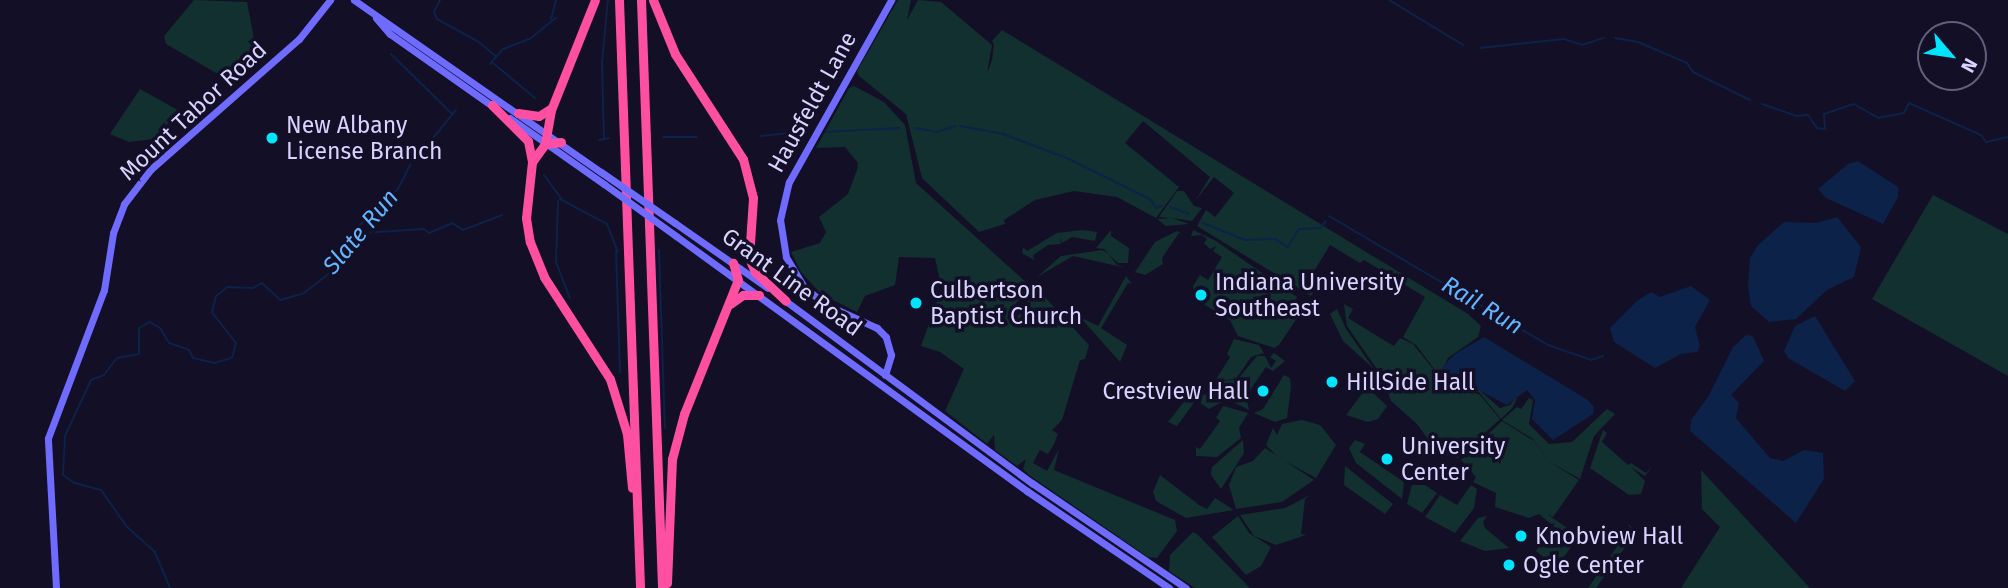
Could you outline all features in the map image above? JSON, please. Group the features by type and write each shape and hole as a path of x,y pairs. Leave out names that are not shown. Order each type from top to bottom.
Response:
{"highway":[{"path":"533,162 545,144 554,101 595,0"},
{"path":"619,0 640,588"},
{"path":"641,0 662,588"},
{"path":"653,0 675,54 743,159 753,198 749,254 755,272 786,301"},
{"path":"518,113 539,117 554,101"},
{"path":"492,106 527,141 533,162 526,218 530,242 544,277 597,355 620,405 627,434 640,568"},
{"path":"545,144 561,142"},
{"path":"667,588 667,507 675,444 730,304 736,271 749,254"},
{"path":"730,304 743,295 759,295"}],"main road":[{"name":"Mount Tabor Road","path":"56,588 48,438 102,297 124,204 157,163 299,39 330,0"},
{"name":"Grant Line Road","path":"354,0 675,223 736,271 759,295 1027,491 1169,588"},
{"name":"Hausfeldt Lane","path":"886,374 891,355 886,337 877,328 825,304 804,287 786,257 780,220 789,182 891,0"},
{"name":"Grant Line Road","path":"372,13 390,34 545,144 676,236 786,301 1032,483 1186,588"},
{"path":"880,381 886,374"}],"green space":[{"path":"194,0 247,2 255,44 248,66 235,84 166,44 164,36"},
{"path":"898,0 911,0 907,20 918,0 941,2 992,45 987,73 992,60 994,45 992,41 1002,30 1468,314 1481,326 1478,337 1448,358 1442,370 1478,389 1500,408 1510,405 1519,393 1513,407 1501,419 1479,392 1441,378 1416,345 1403,337 1425,297 1364,260 1360,263 1330,245 1308,281 1316,286 1311,296 1197,226 1206,210 1215,217 1234,193 1214,177 1195,201 1210,177 1143,121 1125,143 1179,187 1156,218 1117,197 1074,191 1035,200 1004,220 1005,224 979,232 922,178 906,114 859,76 857,71"},
{"path":"854,86 884,102 905,125 916,183 1028,284 1007,318 1014,322 1032,295 1042,294 1089,345 1085,359 1080,360 1062,420 1052,430 1058,434 1054,444 1048,454 1040,450 1033,463 1047,471 1059,449 1054,470 1175,520 1177,531 1157,558 1148,557 1029,475 1023,469 1026,459 1017,466 995,450 994,435 987,444 945,411 964,369 940,352 921,346 938,298 943,295 935,258 899,257 895,285 865,296 857,312 821,294 801,272 791,252 820,243 826,232 819,217 848,194 857,170 858,163 845,147 816,148 849,88"},
{"path":"140,89 183,113 161,138 129,142 110,134"},
{"path":"1177,191 1184,191 1194,206 1202,208 1192,221 1172,218 1189,224 1166,226 1157,219 1171,218 1159,217"},
{"path":"1933,195 2008,234 2008,376 1872,299"},
{"path":"1082,230 1097,232 1095,241 1072,237 1062,243 1060,237 1061,244 1048,245 1033,255 1034,260 1022,253 1023,247 1027,251 1057,233"},
{"path":"1111,230 1111,236 1129,248 1128,263 1118,263 1109,255 1117,265 1126,268 1073,256 1037,277 1061,256 1102,250 1109,254 1104,249 1096,248"},
{"path":"1193,230 1216,241 1297,297 1293,306 1301,312 1279,345 1274,348 1238,336 1230,320 1195,299 1193,286 1200,275 1208,280 1222,257 1213,251 1216,246 1210,249 1204,243 1207,239 1202,235 1191,236"},
{"path":"1177,231 1184,235 1179,233 1162,258 1163,264 1145,275 1135,272 1155,242"},
{"path":"1126,276 1132,284 1128,283 1101,328 1127,345 1120,362 1080,317 1098,326"},
{"path":"1344,304 1353,309 1348,318 1394,346 1400,338 1413,344 1442,380 1480,395 1500,419 1458,458 1438,453 1417,424 1391,401 1383,378 1347,326"},
{"path":"1337,309 1346,329 1374,369 1343,341 1330,314"},
{"path":"1234,339 1259,345 1264,353 1251,357 1236,379 1215,381 1230,357 1227,354"},
{"path":"1274,353 1285,361 1273,371 1266,367 1246,396 1249,410 1212,391 1213,381 1237,380 1257,356 1265,356 1271,368 1276,361 1270,357"},
{"path":"1284,375 1290,378 1291,387 1287,418 1275,422 1254,413 1263,409"},
{"path":"1367,387 1387,406 1378,419 1368,422 1346,415"},
{"path":"1207,394 1222,402 1209,409 1196,400 1177,426 1168,422 1187,398"},
{"path":"1529,398 1533,400 1529,424 1549,444 1572,442 1607,409 1615,414 1594,436 1580,479 1548,461 1579,480 1553,517 1547,514 1570,530 1565,536 1539,514 1529,518 1495,507 1496,493 1473,482 1476,477 1461,460 1502,421 1534,441 1548,460 1533,439 1502,420 1517,407 1521,409"},
{"path":"1223,406 1248,413 1239,428 1241,438 1217,457 1196,456 1196,447 1200,449 1220,421 1216,418"},
{"path":"1302,420 1320,425 1336,445 1316,478 1279,458 1266,445 1273,428 1277,435 1282,424"},
{"path":"1603,430 1607,433 1602,442 1628,465 1631,463 1646,473 1653,466 1645,476 1631,467 1645,481 1641,494 1629,495 1590,468"},
{"path":"1243,440 1244,453 1221,489 1211,475 1212,467"},
{"path":"1355,440 1365,444 1360,452 1404,482 1402,499 1356,463 1349,448"},
{"path":"1265,448 1314,480 1282,502 1236,509 1229,485 1236,467 1253,461"},
{"path":"1345,466 1393,504 1385,514 1344,485"},
{"path":"1701,470 1810,588 1681,588 1720,527 1702,509"},
{"path":"1160,475 1207,509 1215,498 1234,510 1186,518 1156,501 1153,492"},
{"path":"1412,485 1425,485 1437,493 1422,513 1407,504"},
{"path":"1471,485 1477,489 1474,508 1455,533 1425,517 1440,495 1457,505"},
{"path":"1310,495 1305,499 1301,534 1306,535 1276,545 1254,536 1240,515 1285,508"},
{"path":"1238,516 1249,533 1271,547 1261,566 1246,575 1212,537"},
{"path":"1487,516 1483,522 1485,528 1509,548 1485,551 1460,541 1478,518"},
{"path":"1628,524 1640,534 1636,532 1596,588 1588,588 1630,528"},
{"path":"1548,531 1552,542 1571,547 1556,568 1536,551"},
{"path":"1193,532 1250,588 1195,588 1169,571 1170,555"}],"water":[{"path":"1858,161 1898,187 1898,197 1883,224 1826,198 1818,189 1848,164"},
{"path":"1837,217 1861,247 1854,277 1827,290 1796,319 1769,322 1751,306 1748,286 1750,258 1758,245 1784,222 1816,223"},
{"path":"1691,286 1710,300 1695,327 1700,346 1697,352 1681,354 1655,368 1614,342 1610,328 1637,301 1651,292 1660,297"},
{"path":"1815,316 1855,381 1845,391 1788,358 1784,351 1795,326"},
{"path":"1746,335 1753,336 1764,361 1731,395 1739,403 1736,418 1770,458 1783,461 1804,450 1823,453 1824,479 1796,523 1690,431 1691,420 1708,397 1733,347"},
{"path":"1484,337 1588,400 1594,407 1593,414 1553,440 1532,419 1535,400 1527,390 1507,405 1444,372 1442,367 1455,354"}],"waterway":[{"path":"440,0 434,12 437,19 479,42 496,57"},
{"path":"551,19 556,0"},
{"path":"604,139 602,63 608,0"},
{"name":"Slate Run","path":"1389,0 1463,45"},
{"name":"Slate Run","path":"490,64 503,49 531,38 556,18"},
{"name":"Slate Run","path":"1480,48 1564,39 1582,45 1604,38"},
{"name":"Slate Run","path":"1615,38 1638,42 1687,63 1693,72 1750,100"},
{"path":"391,54 452,114"},
{"path":"493,63 535,98"},
{"name":"Slate Run","path":"1762,104 1796,116 1808,115 1817,128 1825,129 1824,114 1847,106 1854,104 1878,118 1904,113 1909,103 1981,135 1986,142 2008,137"},
{"name":"Slate Run","path":"416,159 456,110"},
{"name":"Rail Run","path":"916,128 937,132 955,126"},
{"name":"Rail Run","path":"960,126 1003,134 1069,159 1150,199 1156,208 1162,206"},
{"name":"Rail Run","path":"826,132 900,128"},
{"name":"Rail Run","path":"761,136 805,131"},
{"name":"Rail Run","path":"663,137 697,137"},
{"name":"Rail Run","path":"599,140 609,138"},
{"name":"Slate Run","path":"170,588 155,552 127,527 101,490 74,483 63,475 65,436 91,380 104,375 117,358 139,354 139,328 150,322 160,328 169,343 189,350 193,358 214,363 232,358 236,343 212,312 216,296 227,287 253,288 262,283 280,300 304,293 333,270 361,234 360,225 398,189 411,164"},
{"path":"544,175 561,198"},
{"path":"560,199 607,224 618,252"},
{"path":"558,201 556,262 570,298"},
{"name":"Rail Run","path":"1170,207 1189,214"},
{"name":"Rail Run","path":"363,233 424,229 429,233 452,223 463,230 502,215"},
{"name":"Rail Run","path":"1329,216 1548,345 1591,360 1603,356"},
{"name":"Rail Run","path":"1203,223 1245,240 1275,239 1288,247 1299,229 1320,228 1326,221"},
{"path":"659,250 665,428"},
{"path":"616,251 620,372"}],"place":[{"name":"New Albany License Branch","path":"272,138"},
{"name":"Indiana University Southeast","path":"1201,295"},
{"name":"Culbertson Baptist Church","path":"916,303"},
{"name":"HillSide Hall","path":"1332,382"},
{"name":"Crestview Hall","path":"1263,391"},
{"name":"University Center","path":"1387,459"},
{"name":"Knobview Hall","path":"1521,536"},
{"name":"Ogle Center","path":"1509,565"}]}
